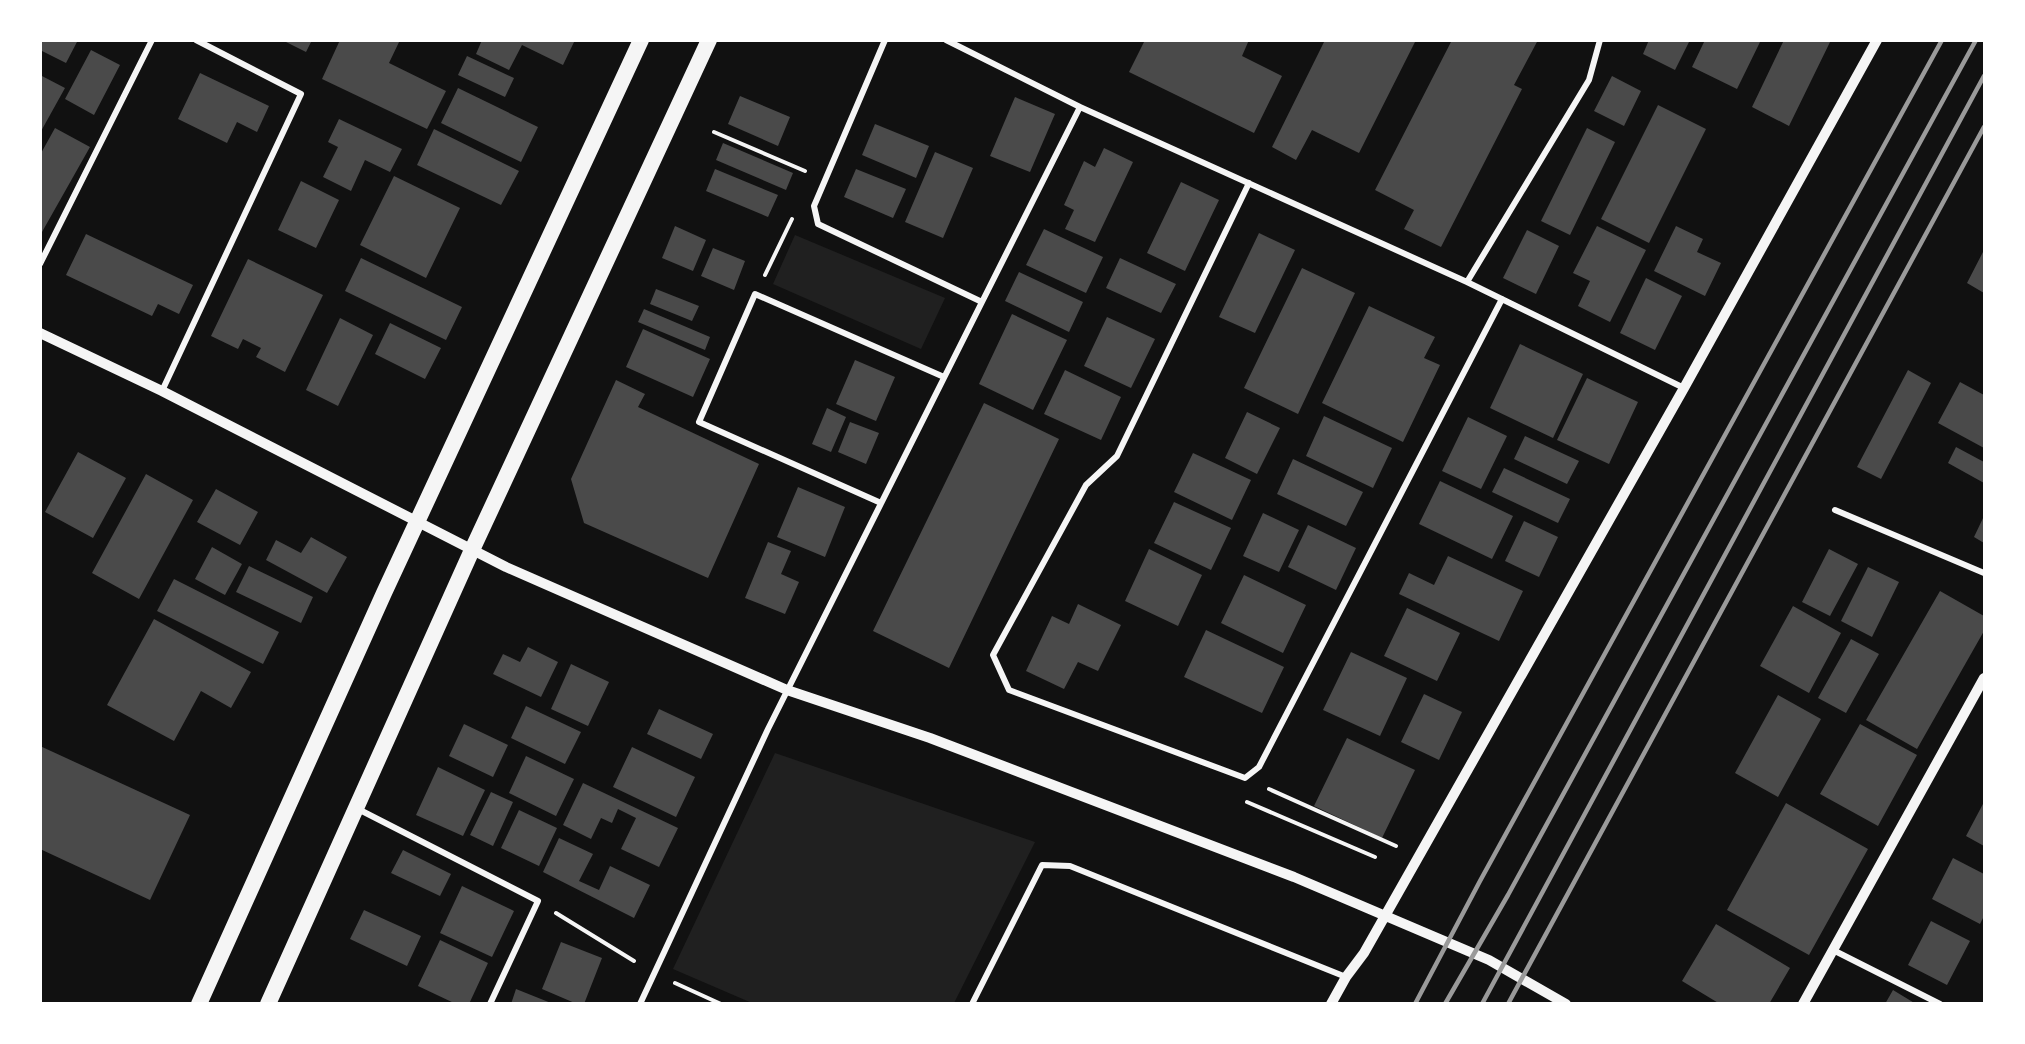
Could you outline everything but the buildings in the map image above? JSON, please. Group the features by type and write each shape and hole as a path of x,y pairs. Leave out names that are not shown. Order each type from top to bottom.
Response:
{"highway":[{"path":"199,1004 417,523 641,40"},
{"path":"268,1004 472,550 708,40"}],"street":[{"path":"40,264 152,40"},
{"path":"162,391 301,94 196,40"},
{"path":"885,40 814,206 819,224 982,302"},
{"path":"946,40 1080,107 1467,282 1684,388"},
{"path":"1467,282 1588,80 1600,40"},
{"path":"1332,1004 1346,977 1364,953 1684,388 1877,40"},
{"path":"639,1004 787,690 1080,107"},
{"path":"1249,183 1117,456 1086,484 993,655 1009,690 1245,778 1259,767 1502,299"},
{"path":"881,503 699,422 755,294 944,377"},
{"path":"40,333 162,391 472,550 787,690 930,738 1294,877 1489,960 1566,1004"},
{"path":"1835,510 1984,573"},
{"path":"1803,1004 1984,678"},
{"path":"356,808 538,901 490,1004"},
{"path":"972,1004 1042,865 1070,866 1346,977"},
{"path":"1833,950 1940,1004"}],"path":[{"path":"714,132 825,179"},
{"path":"755,294 794,216 819,224"},
{"path":"1245,778 1418,857"},
{"path":"1236,797 1375,857"},
{"path":"538,901 654,973 721,1004"}],"shaded area":[{"path":"795,235 945,298 921,349 773,284"},
{"path":"775,753 1035,842 954,1003 752,1003 673,969"}],"railway":[{"path":"1415,1004 1480,881 1942,40"},
{"path":"1445,1004 1508,895 1976,40"},
{"path":"1482,1004 1984,76"},
{"path":"1508,1004 1984,127"}]}
